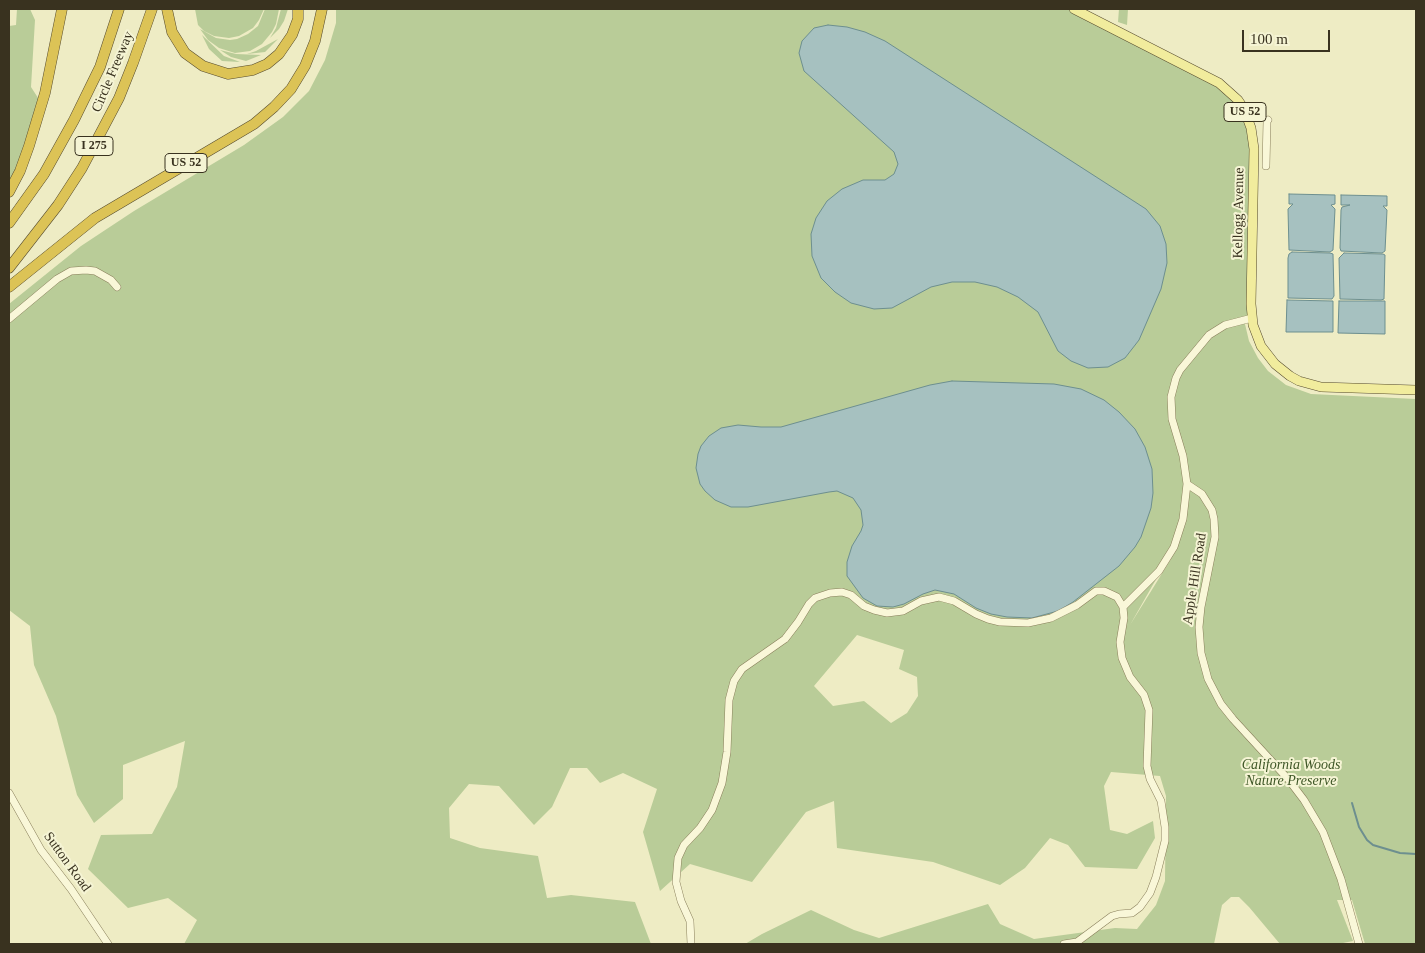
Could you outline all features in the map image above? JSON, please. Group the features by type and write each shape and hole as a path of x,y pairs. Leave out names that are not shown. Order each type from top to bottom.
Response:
{"highway":[{"path":"52,9 56,14 58,26"},
{"path":"9,192 29,146 45,93 62,9"},
{"name":"Circle Freeway","path":"9,222 44,174 78,113 100,67 119,9"},
{"name":"Circle Freeway","path":"9,268 58,205 86,161 119,98 152,9"},
{"path":"167,9 172,32 185,53 203,66 228,74 253,70 273,60 292,35 298,19 298,9"},
{"name":"US 52","path":"9,287 40,260 95,218 254,124 274,107 291,89 305,66 315,41 322,9"}],"main road":[{"name":"Kellogg Avenue","path":"1074,9 1219,83 1238,100 1244,110 1251,128 1254,149 1252,318 1256,334 1267,354 1282,371 1299,381 1321,387 1416,390"}],"street":[{"path":"1266,166 1268,120"},
{"path":"9,319 57,279 71,271 95,271 111,280 117,287"},
{"path":"1123,607 1159,571 1174,547 1183,519 1187,484 1183,456 1171,410 1171,398 1176,378 1180,370 1209,335 1225,325 1252,318"},
{"name":"Apple Hill Road","path":"1187,484 1202,494 1212,510 1214,519 1215,537 1201,607 1199,627 1201,653 1208,679 1233,719 1288,779 1304,800 1323,832 1341,879 1359,944"},
{"path":"691,944 690,921 681,901 676,882 678,858 684,845 700,828 712,810 722,784 727,752 729,700 734,681 742,669 785,639 815,598 830,593 842,592 851,595 864,606 887,613 903,611 928,598 939,597 954,601 988,619 1028,623 1052,618 1077,605 1091,594 1100,591 1114,594 1123,607 1121,651 1130,677 1144,695 1149,710 1147,766 1150,779 1160,796 1163,807 1165,827 1163,848 1150,893 1140,907 1132,913 1112,916 1077,942 1064,944"},
{"name":"Sutton Road","path":"9,793 41,850 72,889 108,944"}],"green space":[{"path":"17,9 30,9 35,20 31,87 42,104 9,192 9,26 16,25"},
{"path":"195,9 264,9 253,28 239,36 229,38 214,36 204,31 198,25"},
{"path":"265,9 279,9 276,24 262,44 250,51 235,53 219,48 208,40 200,29 216,38 237,39 248,34 258,26"},
{"path":"281,9 288,9 284,21 270,38 276,28"},
{"name":"California Woods Nature Preserve","path":"336,9 1074,9 1226,88 1251,128 1252,318 1244,320 1249,341 1258,358 1268,371 1286,385 1311,394 1416,399 1416,944 1365,944 1352,900 1337,900 1353,941 1338,944 1280,944 1239,897 1231,897 1222,905 1214,944 745,944 811,910 854,930 879,938 988,904 1000,924 1034,939 1115,928 1137,929 1156,905 1165,881 1166,796 1160,776 1111,772 1104,786 1110,830 1127,834 1153,821 1155,838 1137,869 1085,867 1068,845 1050,838 1025,868 1000,885 933,862 837,848 834,801 806,812 752,882 690,864 660,891 643,832 657,789 623,773 600,783 587,768 570,768 552,807 534,825 499,786 469,784 449,808 450,838 480,848 538,856 547,898 571,895 635,902 651,944 184,944 197,920 168,898 128,908 88,869 101,835 152,834 177,787 185,741 123,765 123,799 94,823 77,795 56,716 34,665 30,626 9,610 9,304 81,246 134,211 244,145 283,117 309,91 325,60 336,23","holes":["1171,553 1171,559 1130,625","857,635 904,650 899,669 917,677 918,696 907,713 891,723 864,701 833,706 814,686"]},
{"path":"1119,9 1128,9 1127,25 1118,22"},
{"path":"202,35 224,56 240,62 222,61 209,49"},
{"path":"278,39 265,52 247,54 256,51"},
{"path":"220,50 236,54 261,55 246,61 231,57"}],"water":[{"path":"828,25 847,27 865,32 885,41 1146,209 1160,226 1166,244 1167,263 1161,289 1139,340 1125,358 1108,367 1088,368 1071,361 1058,351 1038,312 1018,297 997,287 975,282 952,282 931,287 892,308 874,309 851,303 835,292 821,278 812,256 811,234 816,218 827,201 842,189 863,180 885,180 894,174 898,164 894,152 804,71 799,53 802,41 814,28"},
{"path":"1289,194 1335,195 1335,204 1331,205 1335,209 1333,250 1330,252 1289,250 1288,209 1293,204 1289,204"},
{"path":"1341,195 1387,196 1387,206 1383,206 1387,210 1385,251 1382,253 1341,251 1341,210 1342,207 1350,205 1341,205"},
{"path":"1292,252 1333,254 1334,296 1332,299 1288,298 1288,258"},
{"path":"1344,253 1385,255 1384,299 1340,299 1339,258"},
{"path":"1287,300 1333,301 1333,332 1286,332"},
{"path":"1339,301 1385,301 1385,334 1338,333"},
{"path":"952,381 1054,384 1081,389 1104,400 1119,412 1135,429 1145,447 1152,469 1153,493 1151,508 1141,537 1119,566 1073,602 1058,611 1032,618 1007,617 991,614 976,608 954,594 935,590 904,604 893,607 877,606 863,598 847,576 847,562 852,546 863,525 861,510 853,498 837,491 748,507 731,507 715,500 700,484 696,468 701,446 709,436 721,428 738,425 781,427 930,385"}],"waterway":[{"path":"1352,803 1359,827 1367,840 1373,845 1400,853 1416,854"}]}
